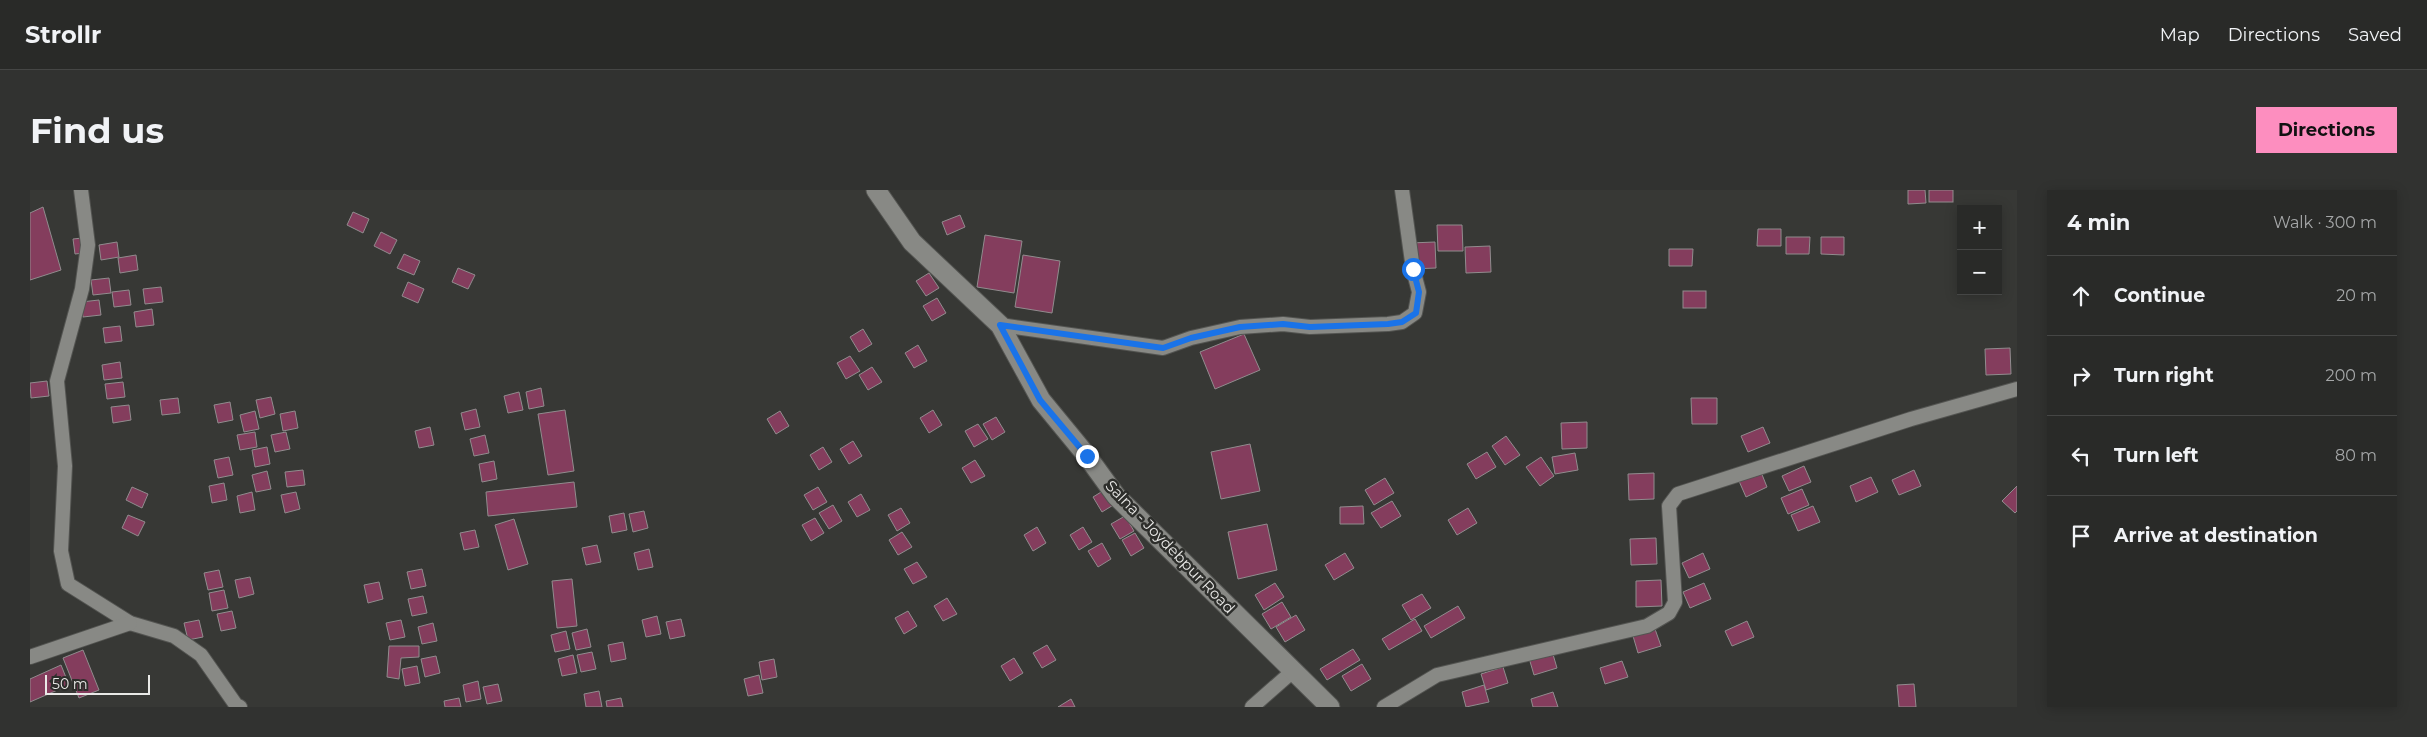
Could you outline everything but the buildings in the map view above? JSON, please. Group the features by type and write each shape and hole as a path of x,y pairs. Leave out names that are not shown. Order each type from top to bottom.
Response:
{"main road":[{"name":"Salna - Joydebpur Road","path":"876,190 912,242 1000,325 1040,400 1087,456 1116,496 1330,707"}],"street":[{"path":"81,190 88,245 82,289 57,381 65,466 61,550 68,584 130,623 174,636 201,655 236,705 240,707"},
{"path":"1000,325 1163,348 1191,338 1240,327 1283,324 1310,327 1378,325 1402,322 1416,313 1419,292 1413,269 1402,190"},
{"path":"1384,707 1437,674 1647,626 1670,613 1675,602 1669,506 1678,494 1911,419 2017,389"},
{"path":"30,657 130,623"},
{"path":"1252,707 1293,671"}],"route":[{"path":"1087,456 1040,400 1000,325 1163,348 1191,338 1240,327 1283,324 1310,327 1388,324 1402,322 1416,313 1419,292 1413,269"}]}
